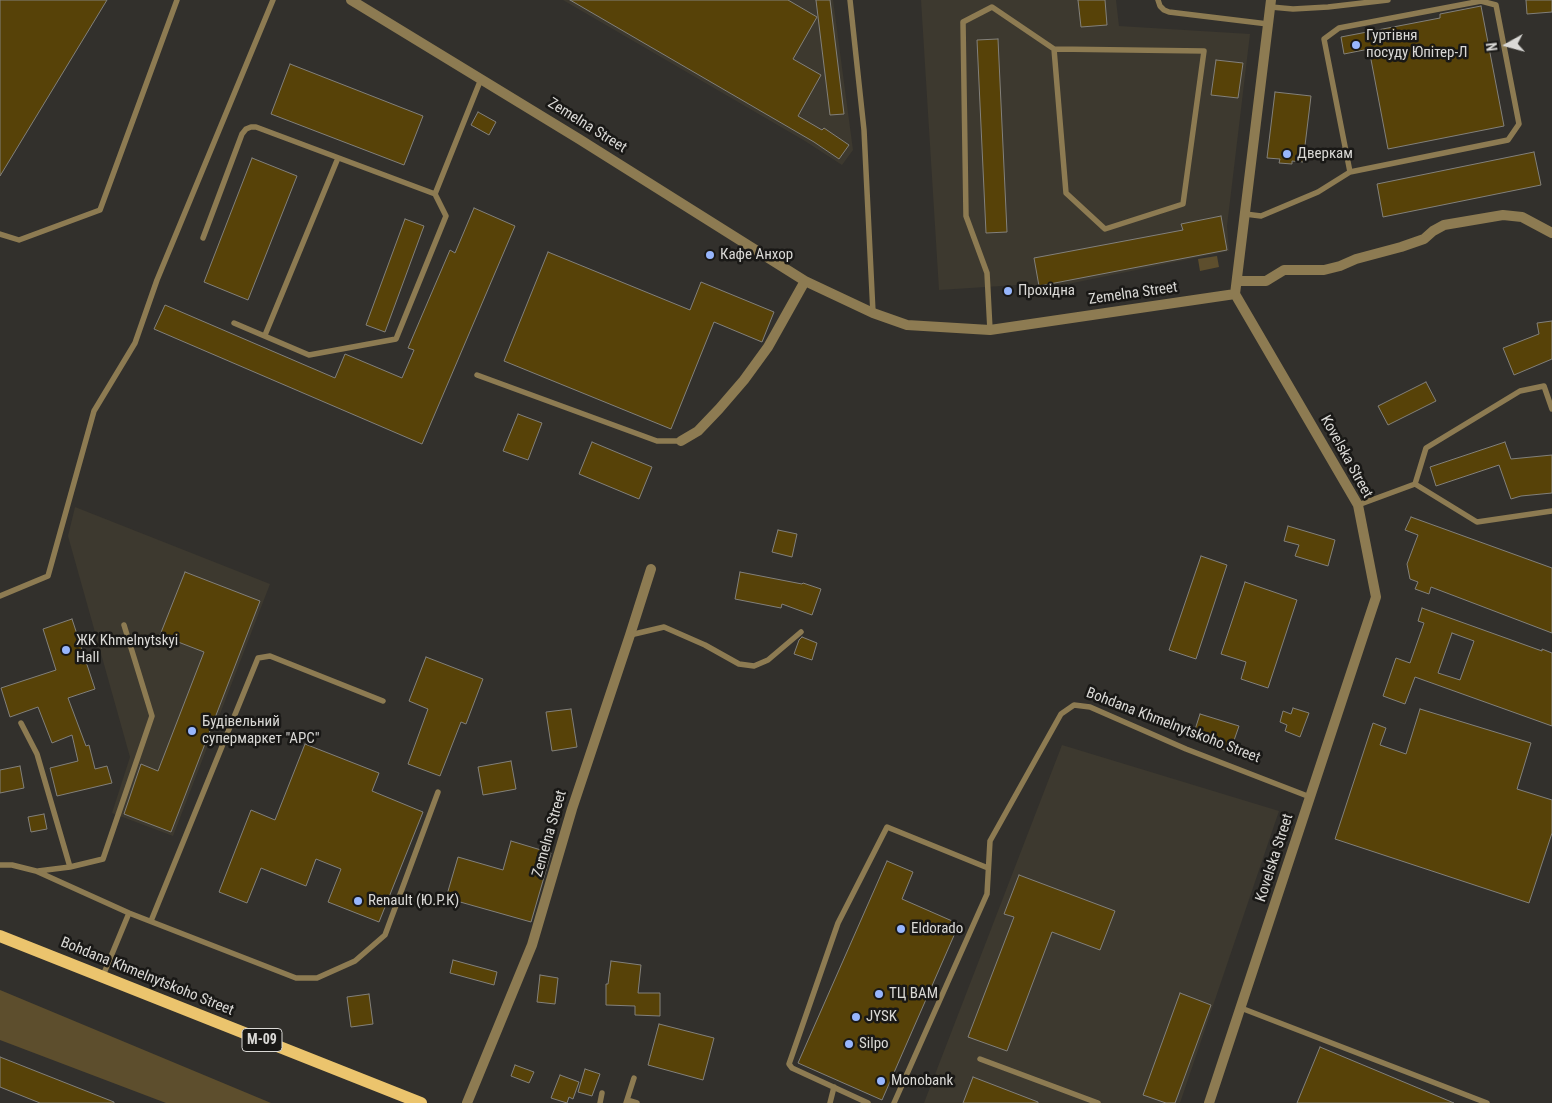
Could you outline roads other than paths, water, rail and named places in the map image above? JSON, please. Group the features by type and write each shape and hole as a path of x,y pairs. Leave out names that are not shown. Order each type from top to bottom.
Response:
{"main road":[{"name":"Bohdana Khmelnytskoho Street","path":"0,936 421,1103"}],"street":[{"name":"Zemelna Street","path":"351,0 805,281 874,313 907,325 990,330 1235,294"},
{"path":"1235,294 1271,3"},
{"path":"1237,281 1266,281 1284,270 1324,270 1424,239 1444,225 1502,215 1522,217 1552,233"},
{"path":"681,441 698,431 744,380 768,347 805,281"},
{"name":"Kovelska Street","path":"1209,1103 1376,597 1358,505 1235,294"},
{"name":"Zemelna Street","path":"467,1103 532,945 572,809 651,569"}],"lane":[{"path":"0,234 19,240 100,210 177,0"},
{"path":"0,596 48,576 94,411 135,343 158,280 273,0"},
{"path":"850,0 864,130 874,313"},
{"path":"1158,0 1160,6 1170,12 1268,24"},
{"path":"1271,3 1293,9 1388,0"},
{"path":"1245,214 1261,216 1318,192 1350,172 1508,140 1519,124 1496,6 1481,1 1339,28 1324,38 1350,172"},
{"path":"990,330 988,273 966,216 963,22 992,7 1054,49 1204,51 1183,204 1105,229 1066,193 1054,49"},
{"path":"435,194 481,79"},
{"path":"203,238 242,134 251,127 256,127 435,194 446,216 396,338 309,355 234,322"},
{"path":"265,336 338,158"},
{"path":"477,374 657,441 681,441"},
{"path":"1415,484 1426,448 1520,391 1544,386 1552,409"},
{"path":"1358,505 1415,484"},
{"path":"1415,484 1477,522 1552,511"},
{"path":"36,871 70,867 103,858 152,716 124,625"},
{"path":"630,635 664,627 706,645 739,664 754,666 768,660 801,632"},
{"path":"151,921 258,658 270,656 383,701"},
{"name":"Bohdana Khmelnytskoho Street","path":"894,1103 986,894 990,841 1061,714 1074,704 1090,707 1186,749 1310,797"},
{"path":"20,723 37,754 70,867"},
{"path":"0,865 12,865 36,871 129,913 296,978 318,978 355,961 384,935 438,792"},
{"path":"868,1103 792,1068 789,1064 838,923 887,827 988,868"},
{"path":"102,978 129,913"},
{"path":"1241,1008 1487,1103"},
{"path":"980,1059 1098,1103"},
{"path":"634,1078 627,1102 637,1103"},
{"path":"830,1103 834,1087"},
{"path":"600,1103 602,1093"}],"place":[{"name":"Гуртівня посуду Юпітер-Л","path":"1356,45"},
{"name":"Дверкам","path":"1287,154"},
{"name":"Кафе Анхор","path":"710,255"},
{"name":"Прохідна","path":"1008,291"},
{"name":"ЖК Khmelnytskyi Hall","path":"66,650"},
{"name":"Будівельний супермаркет \"АРС\"","path":"192,731"},
{"name":"Renault (Ю.Р.К)","path":"358,901"},
{"name":"Eldorado","path":"901,929"},
{"name":"ТЦ ВАМ","path":"879,994"},
{"name":"JYSK","path":"856,1017"},
{"name":"Silpo","path":"849,1044"},
{"name":"Monobank","path":"881,1081"}]}
